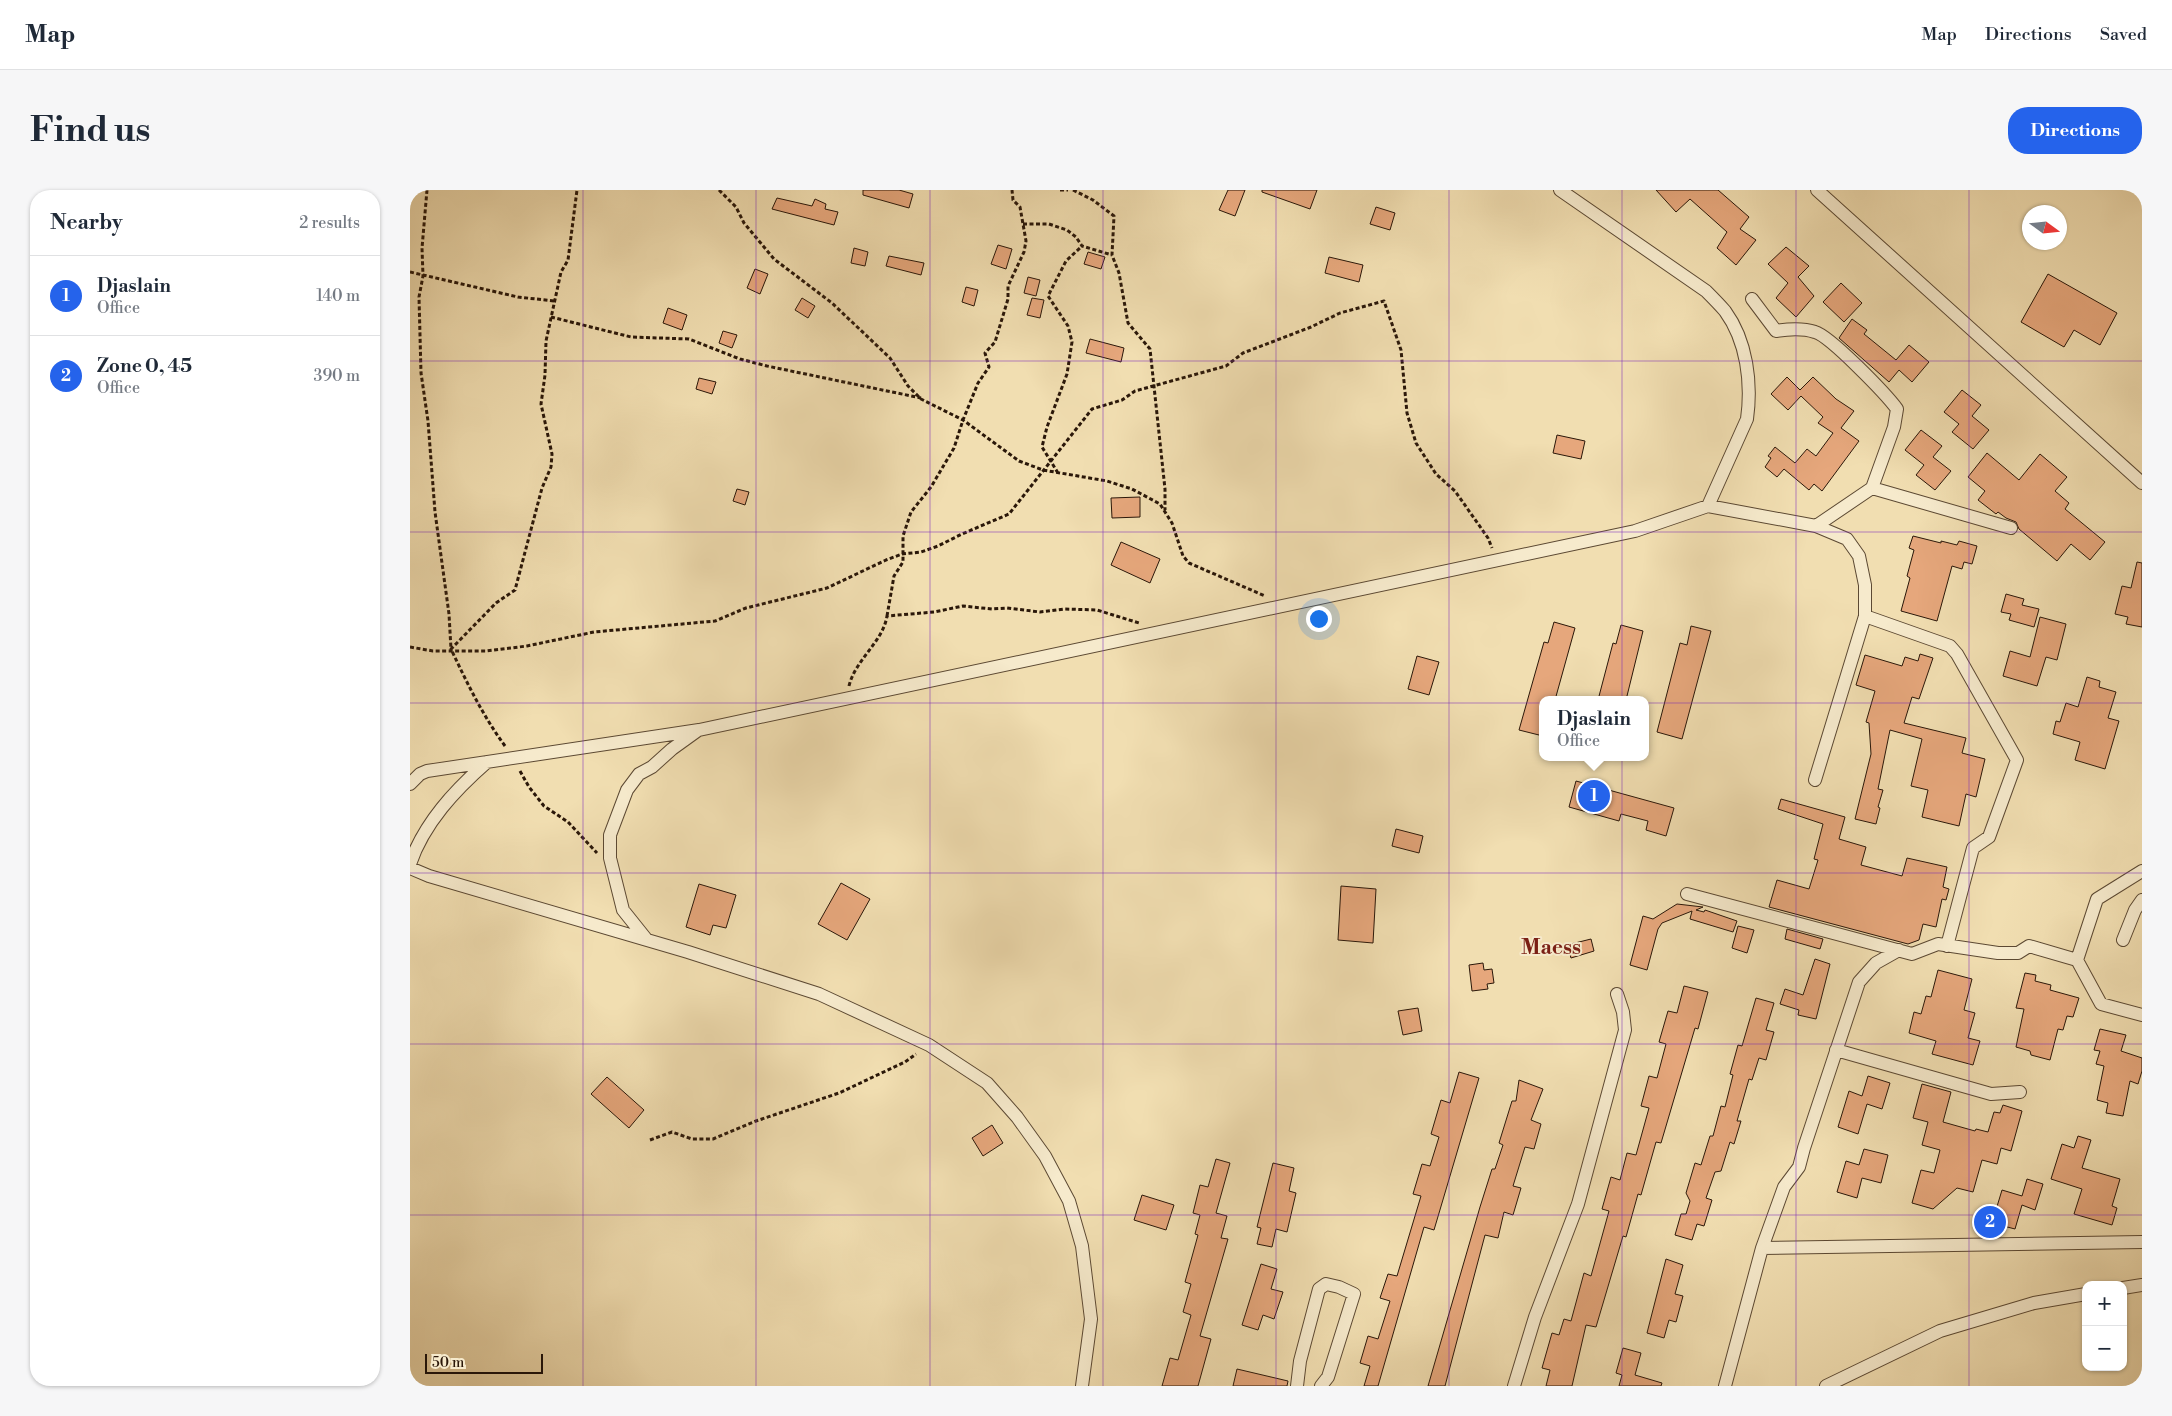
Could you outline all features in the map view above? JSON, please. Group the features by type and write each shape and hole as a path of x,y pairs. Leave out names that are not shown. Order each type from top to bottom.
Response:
{"street":[{"path":"1560,190 1706,291 1725,311 1736,332 1742,346 1748,376 1749,404 1747,419 1708,506"},
{"path":"1817,190 2004,357 2142,484"},
{"path":"1752,299 1776,331 1789,329 1816,332 1839,350 1889,398 1897,409 1894,427 1872,488 1816,526"},
{"path":"1872,488 2011,528"},
{"path":"410,784 415,775 428,771 699,730 1496,561 1635,531 1708,506 1816,526 1847,539 1859,556 1865,584 1864,616 1814,780"},
{"path":"1864,616 1950,646 1957,654 2017,760 1989,837 1973,848 1946,946"},
{"path":"646,940 623,910 612,866 610,835 627,790 639,774 652,767 672,749 699,730"},
{"path":"410,864 417,845 459,786 487,762"},
{"path":"410,868 429,876 646,940 819,994 929,1045 987,1083 1018,1117 1045,1156 1069,1201 1082,1246 1091,1319 1082,1386"},
{"path":"2077,960 2097,899 2142,871"},
{"path":"1687,894 1912,954 1938,944 1998,953 2018,952 2028,946 2077,960 2101,1004 2142,1015"},
{"path":"2123,940 2135,910 2142,900"},
{"path":"1725,1386 1762,1248 1784,1187 1799,1167 1859,982 1876,963 1899,950"},
{"path":"1514,1386 1535,1317 1578,1204 1625,1030 1623,1012 1617,994"},
{"path":"1836,1050 1990,1094 2020,1092"},
{"path":"1762,1248 2142,1242"},
{"path":"1297,1386 1300,1361 1319,1289 1326,1284 1339,1286 1354,1294 1328,1377 1320,1386"},
{"path":"2127,1287 2142,1285"},
{"path":"1826,1386 1940,1331 2034,1303 2082,1295"}],"path":[{"path":"427,190 422,248 423,276 419,297 421,373 428,421 451,649 489,724 513,758 529,787 544,806 568,822 591,848 612,866"},
{"path":"451,649 496,603 516,590 542,488 551,467 552,454 541,404 546,375 546,341 561,272 568,260 577,190"},
{"path":"719,190 736,207 744,223 774,259 832,303 890,358 908,386 921,398 963,420 1019,461 1043,470 1107,481 1132,489 1160,504 1172,523 1183,556 1189,563 1287,605"},
{"path":"851,679 885,627 894,576 903,562 903,536 912,512 931,487 954,448 978,383 989,366 985,353 995,342 1008,299 1008,286 1024,252 1026,241 1020,207 1013,200 1012,190"},
{"path":"1060,190 1068,190"},
{"path":"1073,190 1094,200 1114,216 1112,255 1119,273 1128,323 1150,349 1165,511"},
{"path":"1022,224 1049,224 1058,227 1072,234 1082,246 1112,255"},
{"path":"1058,473 1042,447 1047,427 1067,374 1072,342 1068,326 1048,296 1066,261 1082,246"},
{"path":"410,272 518,296 554,301"},
{"path":"410,647 433,651 451,649 486,651 527,646 594,632 716,622 746,608 840,583 863,569 902,554 921,552 938,546 1008,514 1092,409 1122,400 1135,391 1226,366 1243,353 1311,327 1340,313 1384,302 1402,350 1407,413 1416,443 1436,474 1456,491 1488,538 1496,561"},
{"path":"551,317 631,337 689,339 740,359 767,366 921,398"},
{"path":"887,616 934,612 963,606 1040,612 1065,609 1097,610 1135,621 1158,632"},
{"path":"650,1140 672,1132 692,1139 713,1139 756,1121 839,1093 905,1062"}],"building":[{"path":"863,190 899,190 913,194 909,208 863,195"},
{"path":"1228,190 1245,190 1235,216 1219,210"},
{"path":"1262,190 1317,190 1310,209 1262,192"},
{"path":"1656,190 1718,190 1749,217 1740,229 1756,240 1736,265 1717,248 1727,232 1690,199 1676,212"},
{"path":"777,198 812,206 815,199 826,204 825,209 838,212 834,225 772,209"},
{"path":"1376,207 1395,213 1390,230 1370,224"},
{"path":"998,245 1012,249 1006,269 991,264"},
{"path":"1786,247 1809,266 1798,277 1814,296 1796,317 1776,298 1788,283 1768,264"},
{"path":"854,248 868,252 865,266 851,263"},
{"path":"1088,252 1105,257 1101,269 1084,264"},
{"path":"889,256 924,263 921,275 886,266"},
{"path":"1329,257 1363,265 1359,282 1325,273"},
{"path":"755,269 768,274 760,294 747,288"},
{"path":"2048,274 2117,313 2100,345 2074,330 2064,347 2021,322"},
{"path":"1028,277 1040,280 1036,296 1024,293"},
{"path":"1841,283 1862,303 1844,322 1823,302"},
{"path":"966,287 978,290 974,306 962,302"},
{"path":"802,298 815,306 808,318 795,310"},
{"path":"1032,298 1044,300 1040,318 1027,315"},
{"path":"668,308 687,315 682,330 663,323"},
{"path":"1852,319 1867,330 1864,334 1896,360 1909,345 1929,362 1912,382 1899,370 1889,382 1839,338"},
{"path":"723,331 737,335 732,348 719,343"},
{"path":"1090,339 1124,348 1121,362 1086,353"},
{"path":"1787,377 1800,390 1813,377 1836,399 1854,411 1841,428 1859,441 1822,491 1814,484 1809,490 1784,469 1777,477 1765,467 1771,458 1768,456 1775,447 1795,463 1807,449 1816,456 1833,433 1818,423 1823,417 1801,396 1788,410 1771,394"},
{"path":"699,378 716,382 712,394 696,389"},
{"path":"1962,390 1981,405 1972,416 1989,430 1973,449 1952,432 1959,424 1944,412"},
{"path":"1921,430 1942,446 1933,457 1951,471 1935,490 1916,475 1924,465 1905,450"},
{"path":"1557,435 1585,441 1581,459 1553,453"},
{"path":"1987,453 2019,480 2040,454 2067,477 2055,491 2069,503 2065,509 2105,542 2090,560 2071,544 2057,561 2019,529 2016,522 1998,512 1996,514 1978,500 1985,491 1968,477"},
{"path":"737,489 749,492 745,505 733,501"},
{"path":"1140,497 1140,517 1112,518 1111,498"},
{"path":"1913,536 1941,543 1941,541 1957,545 1959,541 1977,546 1972,564 1964,562 1962,569 1952,566 1937,621 1901,611 1910,578 1907,576 1914,550 1909,548"},
{"path":"1121,542 1160,559 1150,583 1111,565"},
{"path":"2137,562 2142,563 2142,627 2126,624 2128,617 2115,614 2122,586 2131,588"},
{"path":"2006,594 2024,599 2022,605 2039,609 2034,627 2009,620 2011,614 2001,612"},
{"path":"2040,617 2066,624 2057,660 2046,657 2037,686 2003,676 2010,651 2030,657"},
{"path":"1554,622 1575,628 1556,696 1539,696 1539,735 1519,730 1544,642 1548,643"},
{"path":"1621,625 1643,631 1627,696 1599,696 1613,643 1616,644"},
{"path":"1691,626 1711,631 1682,739 1657,732 1680,643 1687,645"},
{"path":"1920,654 1933,658 1919,699 1912,697 1904,723 1966,738 1962,753 1985,759 1976,797 1966,794 1959,826 1922,817 1928,790 1911,786 1922,739 1890,730 1878,789 1883,790 1876,824 1855,819 1871,754 1869,723 1866,722 1875,691 1856,685 1865,655 1902,666 1905,657 1918,661"},
{"path":"1417,656 1439,662 1429,695 1408,689"},
{"path":"2087,677 2100,681 2099,687 2116,692 2108,718 2119,721 2105,769 2075,760 2080,742 2053,734 2056,721 2060,722 2066,703 2078,707"},
{"path":"1576,781 1674,808 1666,836 1646,830 1648,821 1621,814 1619,821 1569,807"},
{"path":"1781,799 1845,817 1839,839 1866,847 1861,865 1902,876 1907,858 1947,867 1943,887 1949,889 1946,900 1942,899 1936,927 1923,924 1919,940 1908,944 1769,907 1777,880 1809,889 1818,860 1814,859 1823,824 1778,809"},
{"path":"1396,829 1423,836 1419,853 1392,846"},
{"path":"841,883 870,899 847,940 818,924"},
{"path":"699,884 736,895 726,928 713,925 710,935 686,927"},
{"path":"1341,886 1376,889 1373,943 1338,940"},
{"path":"1677,904 1703,907 1696,910 1704,912 1705,910 1737,921 1733,932 1690,919 1692,911 1662,923 1658,929 1647,970 1630,965 1643,916 1653,919"},
{"path":"1738,926 1754,930 1747,953 1732,948"},
{"path":"1787,929 1823,939 1820,949 1785,939"},
{"path":"1591,939 1594,951 1571,958 1567,945"},
{"path":"1815,959 1830,964 1816,1019 1798,1015 1799,1010 1780,1004 1785,989 1803,995"},
{"path":"1483,963 1484,970 1492,969 1494,983 1487,984 1488,989 1472,991 1469,965"},
{"path":"1938,970 1972,979 1964,1010 1975,1013 1968,1038 1980,1041 1973,1065 1932,1054 1936,1041 1909,1033 1914,1012 1921,1014 1926,996 1931,997"},
{"path":"2025,973 2036,975 2035,981 2051,985 2050,990 2079,998 2073,1017 2067,1016 2063,1030 2058,1029 2050,1060 2031,1055 2030,1051 2016,1047 2024,1009 2016,1008"},
{"path":"1684,986 1708,992 1698,1029 1695,1028 1661,1143 1656,1142 1641,1195 1638,1194 1626,1237 1623,1236 1596,1327 1586,1325 1572,1386 1546,1386 1550,1370 1542,1368 1552,1333 1559,1335 1564,1319 1571,1321 1584,1273 1591,1276 1609,1211 1602,1209 1611,1177 1620,1180 1627,1153 1636,1155 1649,1108 1641,1106 1649,1076 1657,1078 1666,1044 1659,1042 1668,1011 1677,1013"},
{"path":"1756,998 1774,1003 1766,1030 1774,1032 1766,1060 1759,1058 1752,1080 1749,1079 1737,1121 1741,1121 1734,1144 1730,1142 1721,1171 1715,1172 1706,1198 1712,1200 1704,1226 1697,1224 1692,1240 1675,1235 1681,1214 1686,1214 1690,1201 1686,1193 1695,1163 1701,1165 1710,1136 1713,1136 1721,1106 1725,1107 1733,1075 1730,1074 1738,1045 1742,1046"},
{"path":"1418,1008 1422,1031 1403,1035 1398,1011"},
{"path":"2100,1029 2126,1035 2121,1051 2142,1058 2142,1071 2138,1084 2130,1081 2123,1116 2106,1113 2108,1103 2097,1100 2104,1066 2096,1064 2100,1051 2094,1050"},
{"path":"1459,1072 1479,1078 1434,1230 1424,1227 1378,1386 1364,1386 1370,1366 1360,1363 1368,1336 1378,1339 1390,1301 1380,1298 1388,1274 1397,1276 1421,1196 1413,1194 1422,1164 1430,1166 1439,1137 1431,1134 1441,1100 1450,1103"},
{"path":"1868,1076 1890,1083 1882,1109 1867,1104 1858,1134 1838,1127 1849,1091 1862,1096"},
{"path":"607,1077 644,1110 629,1128 591,1094"},
{"path":"1519,1080 1543,1089 1531,1120 1541,1124 1534,1149 1525,1147 1513,1186 1521,1188 1513,1215 1504,1212 1498,1238 1485,1235 1445,1386 1428,1386 1480,1207 1492,1169 1495,1169 1503,1145 1499,1143 1512,1101 1516,1101"},
{"path":"1922,1084 1951,1092 1943,1122 1975,1131 1976,1129 1988,1132 1994,1112 2000,1113 2003,1105 2022,1111 2011,1151 2001,1148 1997,1164 1982,1160 1973,1192 1957,1188 1933,1209 1912,1203 1921,1170 1934,1173 1940,1150 1922,1145 1928,1122 1913,1118"},
{"path":"992,1125 1003,1143 983,1156 972,1138"},
{"path":"2078,1136 2091,1140 2082,1168 2120,1179 2112,1206 2117,1208 2112,1225 2074,1214 2082,1189 2051,1179 2062,1144 2074,1148"},
{"path":"1864,1149 1888,1155 1881,1183 1862,1178 1857,1198 1837,1192 1846,1161 1859,1165"},
{"path":"1216,1159 1230,1163 1216,1213 1227,1216 1221,1238 1228,1239 1200,1336 1211,1339 1198,1386 1162,1386 1170,1358 1178,1360 1191,1315 1183,1312 1191,1284 1185,1282 1198,1235 1195,1234 1200,1215 1193,1213 1200,1185 1208,1187"},
{"path":"1273,1163 1294,1168 1289,1191 1296,1193 1287,1232 1276,1229 1272,1247 1257,1244 1261,1228 1257,1227"},
{"path":"2027,1179 2043,1184 2035,1210 2022,1205 2015,1229 1992,1223 2002,1190 2022,1196"},
{"path":"1142,1195 1174,1205 1166,1230 1134,1220"},
{"path":"1666,1259 1683,1265 1675,1294 1683,1296 1676,1322 1669,1320 1664,1338 1647,1333"},
{"path":"1261,1264 1277,1269 1271,1289 1283,1292 1274,1319 1263,1315 1258,1330 1242,1325"},
{"path":"1623,1348 1641,1353 1635,1375 1662,1383 1661,1386 1619,1386 1622,1375 1616,1373"},
{"path":"1237,1369 1288,1381 1287,1386 1233,1386"}],"place":[{"name":"Djaslain","path":"1594,796"},
{"name":"Zone 0, 45","path":"1990,1222"}],"district":[{"name":"Maess","path":"1551,948"}]}
